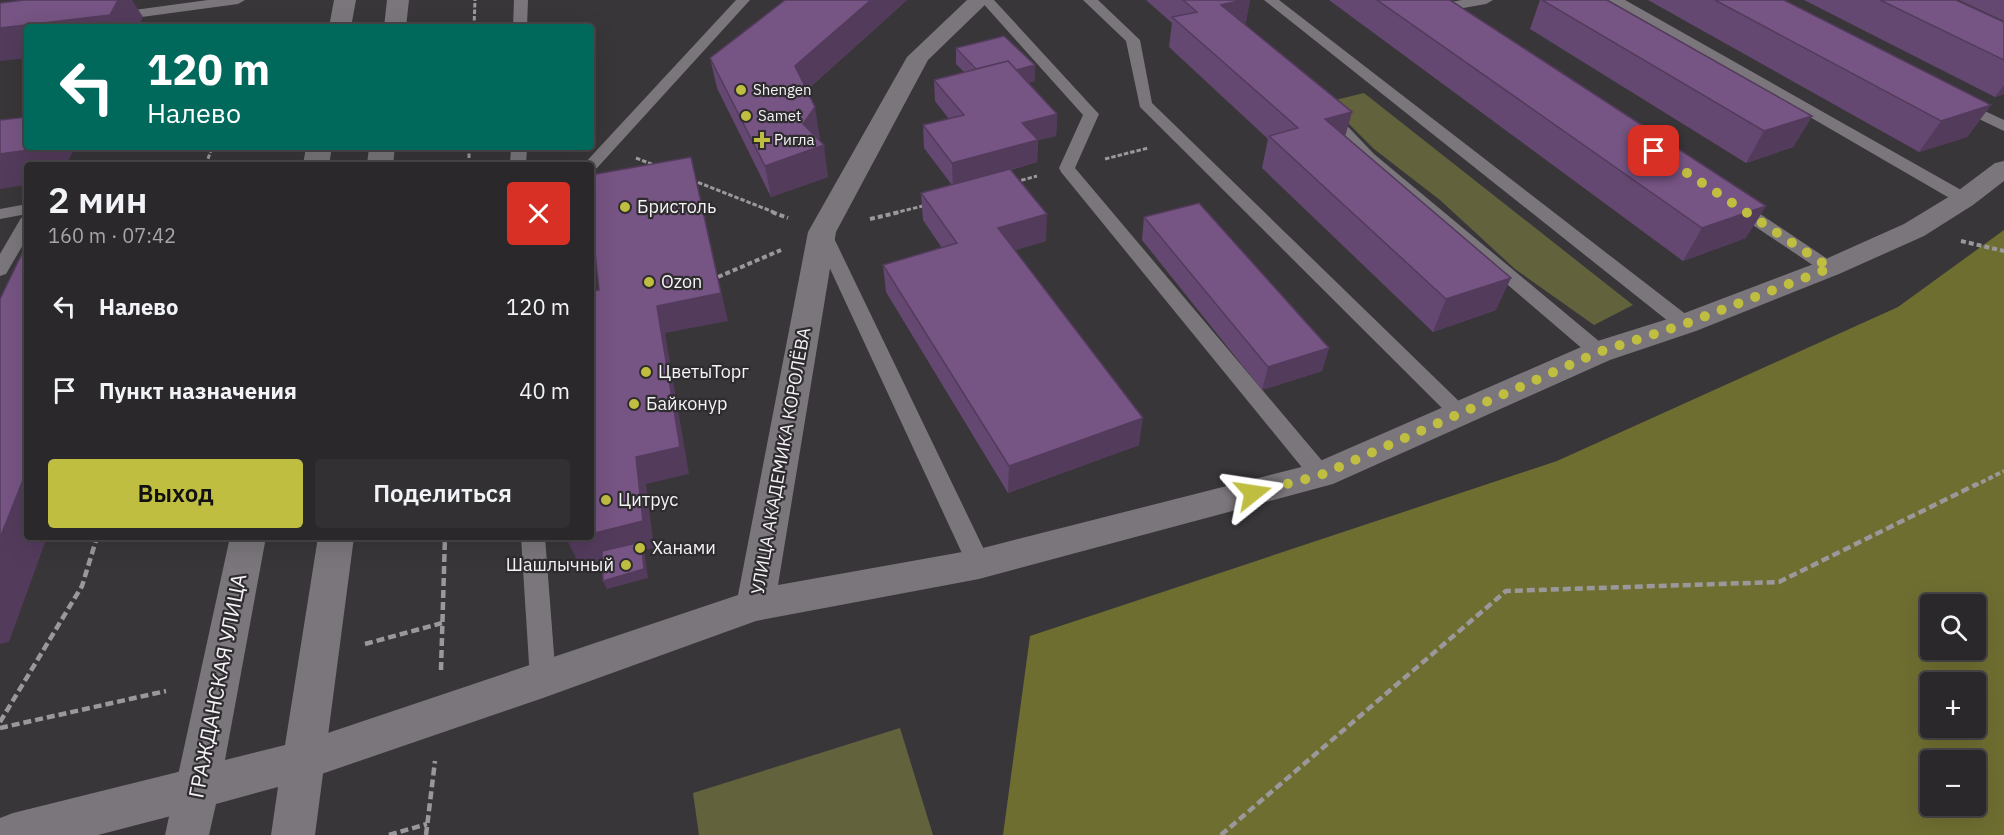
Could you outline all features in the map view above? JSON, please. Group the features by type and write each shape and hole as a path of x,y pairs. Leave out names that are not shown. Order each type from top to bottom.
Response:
{"street":[{"path":"341,24 345,0"},
{"path":"395,24 398,0"},
{"name":"УЛИЦА АКАДЕМИКА КОРОЛЁВА","path":"13,835 304,760 543,680 755,605 822,232 918,57 979,0"},
{"path":"755,605 979,564 1321,475 1599,352 1685,324 1830,268 1914,230 1964,199 2004,169"},
{"name":"ГРАЖДАНСКАЯ УЛИЦА","path":"187,835 247,540"},
{"path":"293,835 336,540"}],"lane":[{"path":"140,14 147,0"},
{"path":"94,20 238,0"},
{"path":"520,24 521,0"},
{"path":"594,162 743,0"},
{"path":"987,0 1091,114 1067,168 1321,475"},
{"path":"1090,0 1133,40 1145,104 1460,414"},
{"path":"1271,0 1685,324"},
{"path":"1433,4 1486,0"},
{"path":"1615,0 1964,199"},
{"path":"1433,4 1459,21"},
{"path":"1942,95 2004,126"},
{"path":"1319,104 1368,157 1599,352"},
{"path":"1722,196 1830,268"},
{"path":"0,214 24,210"},
{"path":"0,270 24,227"},
{"path":"822,232 979,564"},
{"path":"533,540 543,680"}],"path":[{"path":"474,24 475,0"},
{"path":"1011,183 1182,140"},
{"path":"608,147 661,168"},
{"path":"682,177 822,232"},
{"path":"718,277 822,232 933,203"},
{"path":"1221,835 1506,591 1779,582 2004,471"},
{"path":"0,722 82,586 96,540"},
{"path":"365,644 442,623"},
{"path":"0,729 166,691"},
{"path":"390,835 428,824"}],"shaded area":[{"path":"1364,93 1633,305 1594,325 1515,269 1440,200 1374,149 1327,102"},
{"path":"2004,230 2004,835 1003,835 1030,636 1557,461 1898,307"},
{"path":"900,728 933,835 699,835 693,793"}],"building":[{"path":"24,0 118,0 110,15 0,28 0,3"},
{"path":"785,0 871,0 795,66 815,107 803,124 824,145 765,166 710,58"},
{"path":"1183,0 1243,0 1221,5 1352,112 1325,119 1511,278 1446,299 1269,136 1298,128 1172,17 1197,12"},
{"path":"1377,0 1450,0 1766,206 1702,228"},
{"path":"1542,0 1607,0 1812,116 1764,131"},
{"path":"1715,0 1784,0 1991,105 1941,121"},
{"path":"1880,0 1956,0 2004,22 2004,60"},
{"path":"1004,36 1035,65 1016,70 1008,61 976,69 956,48"},
{"path":"1008,61 1057,114 1022,123 1038,140 952,163 923,125 964,115 934,80"},
{"path":"24,117 24,150 28,150 0,154 0,120"},
{"name":"Байконур","path":"691,157 721,293 657,306 680,447 636,457 643,521 594,533 594,291 599,290 594,243 594,174"},
{"path":"1010,169 1047,214 998,228 1143,418 1009,466 883,265 957,243 921,193"},
{"path":"1199,203 1329,348 1268,367 1144,217"},
{"path":"24,249 24,478 0,538 0,299"},
{"name":"Шашлычный","path":"641,542 644,569 603,581 602,551"}],"place":[{"name":"Shengen","path":"741,90"},
{"name":"Samet","path":"746,116"},
{"name":"Ригла","path":"762,140"},
{"name":"Бристоль","path":"625,207"},
{"name":"Ozon","path":"649,282"},
{"name":"ЦветыТорг","path":"646,372"},
{"name":"Байконур","path":"634,404"},
{"name":"Цитрус","path":"606,500"},
{"name":"Ханами","path":"640,548"},
{"name":"Шашлычный","path":"626,565"}],"route":[{"path":"1253,493 1321,475 1599,352 1685,324 1830,268 1654,151"}]}
